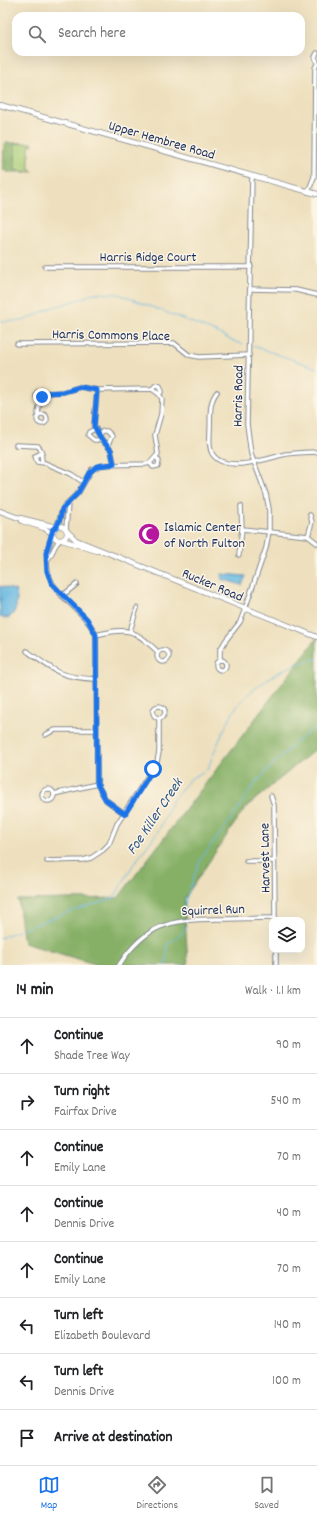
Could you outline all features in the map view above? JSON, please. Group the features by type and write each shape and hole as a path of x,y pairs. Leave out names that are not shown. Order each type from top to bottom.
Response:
{"main road":[{"name":"Upper Hembree Road","path":"0,105 317,194"},
{"path":"0,511 16,517 61,526 66,530 66,536 61,540 56,539 53,534 44,528 23,522 16,517"},
{"path":"53,534 57,526"},
{"name":"Rucker Road","path":"66,530 76,540 317,637"},
{"name":"Rucker Road","path":"61,540 97,551 101,550"}],"street":[{"path":"308,192 314,177 315,68 317,63 315,57 317,53"},
{"name":"Harris Road","path":"220,660 220,650 240,622 245,609 266,548 269,531 266,494 253,463 247,424 251,289 252,176"},
{"name":"Harris Ridge Court","path":"45,267 251,267"},
{"path":"251,289 296,290 317,295"},
{"name":"Harris Commons Place","path":"17,344 174,343 189,355 199,357 249,355"},
{"path":"57,526 62,509 78,493 83,482 92,469 103,465 150,463 156,457 159,451 155,435 162,407 159,394 162,391 160,386 156,385 152,389"},
{"path":"40,401 36,397 37,392 42,390 47,393 63,392 80,387 97,390 152,389 159,394"},
{"path":"97,390 93,422 95,429 100,434 102,440 108,445 114,464"},
{"path":"217,392 211,405 210,445 212,453 217,459 223,462 253,463 286,454 317,452"},
{"path":"38,414 40,401 47,393"},
{"path":"95,429 89,432 90,437 94,440 102,440"},
{"path":"100,434 103,430 109,433 111,439 108,445"},
{"path":"16,445 38,446 42,453 42,462"},
{"path":"42,453 36,455 35,460 38,463 42,462 71,474 83,482"},
{"path":"150,463 152,467 158,466 159,461 156,457"},
{"path":"66,530 68,502"},
{"path":"240,555 242,529 241,506"},
{"path":"308,536 312,522 310,515"},
{"path":"242,529 308,536 317,543"},
{"path":"53,534 46,553 48,578 62,596 87,619 96,635 97,784 106,800 125,814"},
{"path":"47,560 51,557 55,545 61,540"},
{"path":"62,596 77,584"},
{"path":"130,631 137,608"},
{"path":"96,635 117,630 130,631 142,637 158,652"},
{"path":"27,650 50,668 61,674 76,678 96,679"},
{"path":"47,861 83,860 98,854 108,844 117,824 125,814 157,762 159,752 159,718"},
{"path":"46,736 55,730 96,730"},
{"path":"54,794 97,784"},
{"name":"Harvest Lane","path":"271,796 274,805 276,917"},
{"path":"246,861 274,861"},
{"name":"Squirrel Run","path":"120,965 139,940 169,923 186,919 269,919"},
{"path":"276,953 276,965"}],"green space":[{"path":"7,143 22,143 15,144 15,170 27,172 6,172 3,169 4,145"},
{"path":"32,143 33,145 29,145 29,169 32,170 32,172 15,171 15,144"},
{"path":"317,638 317,748 245,808 184,899 188,965 98,965 24,943 18,900 118,898"}],"water":[{"path":"222,574 246,576 242,585 221,579"},
{"path":"0,586 15,590 17,600 13,614 5,618 0,617"}],"waterway":[{"path":"0,321 23,321 51,308 84,298 93,293 119,294 243,344"},
{"path":"253,346 317,368"},
{"name":"Foe Killer Creek","path":"0,938 66,913 114,898 133,865 159,830 172,801 190,779 208,769 228,722 242,700 267,679 287,668 317,659"},
{"path":"184,914 186,899 200,860 227,825 256,782 296,742 317,726"},
{"path":"166,965 168,944 185,931 184,925"}],"place":[{"name":"Islamic Center of North Fulton","path":"149,534"}],"route":[{"path":"42,397 47,393 63,392 80,387 97,390 97,401 93,422 95,429 100,434 102,440 106,442 111,450 114,464 97,466 92,469 78,493 62,509 62,515 57,526 53,529 53,535 46,553 48,578 62,596 87,619 96,635 97,784 100,792 106,800 125,814 153,769"}]}
